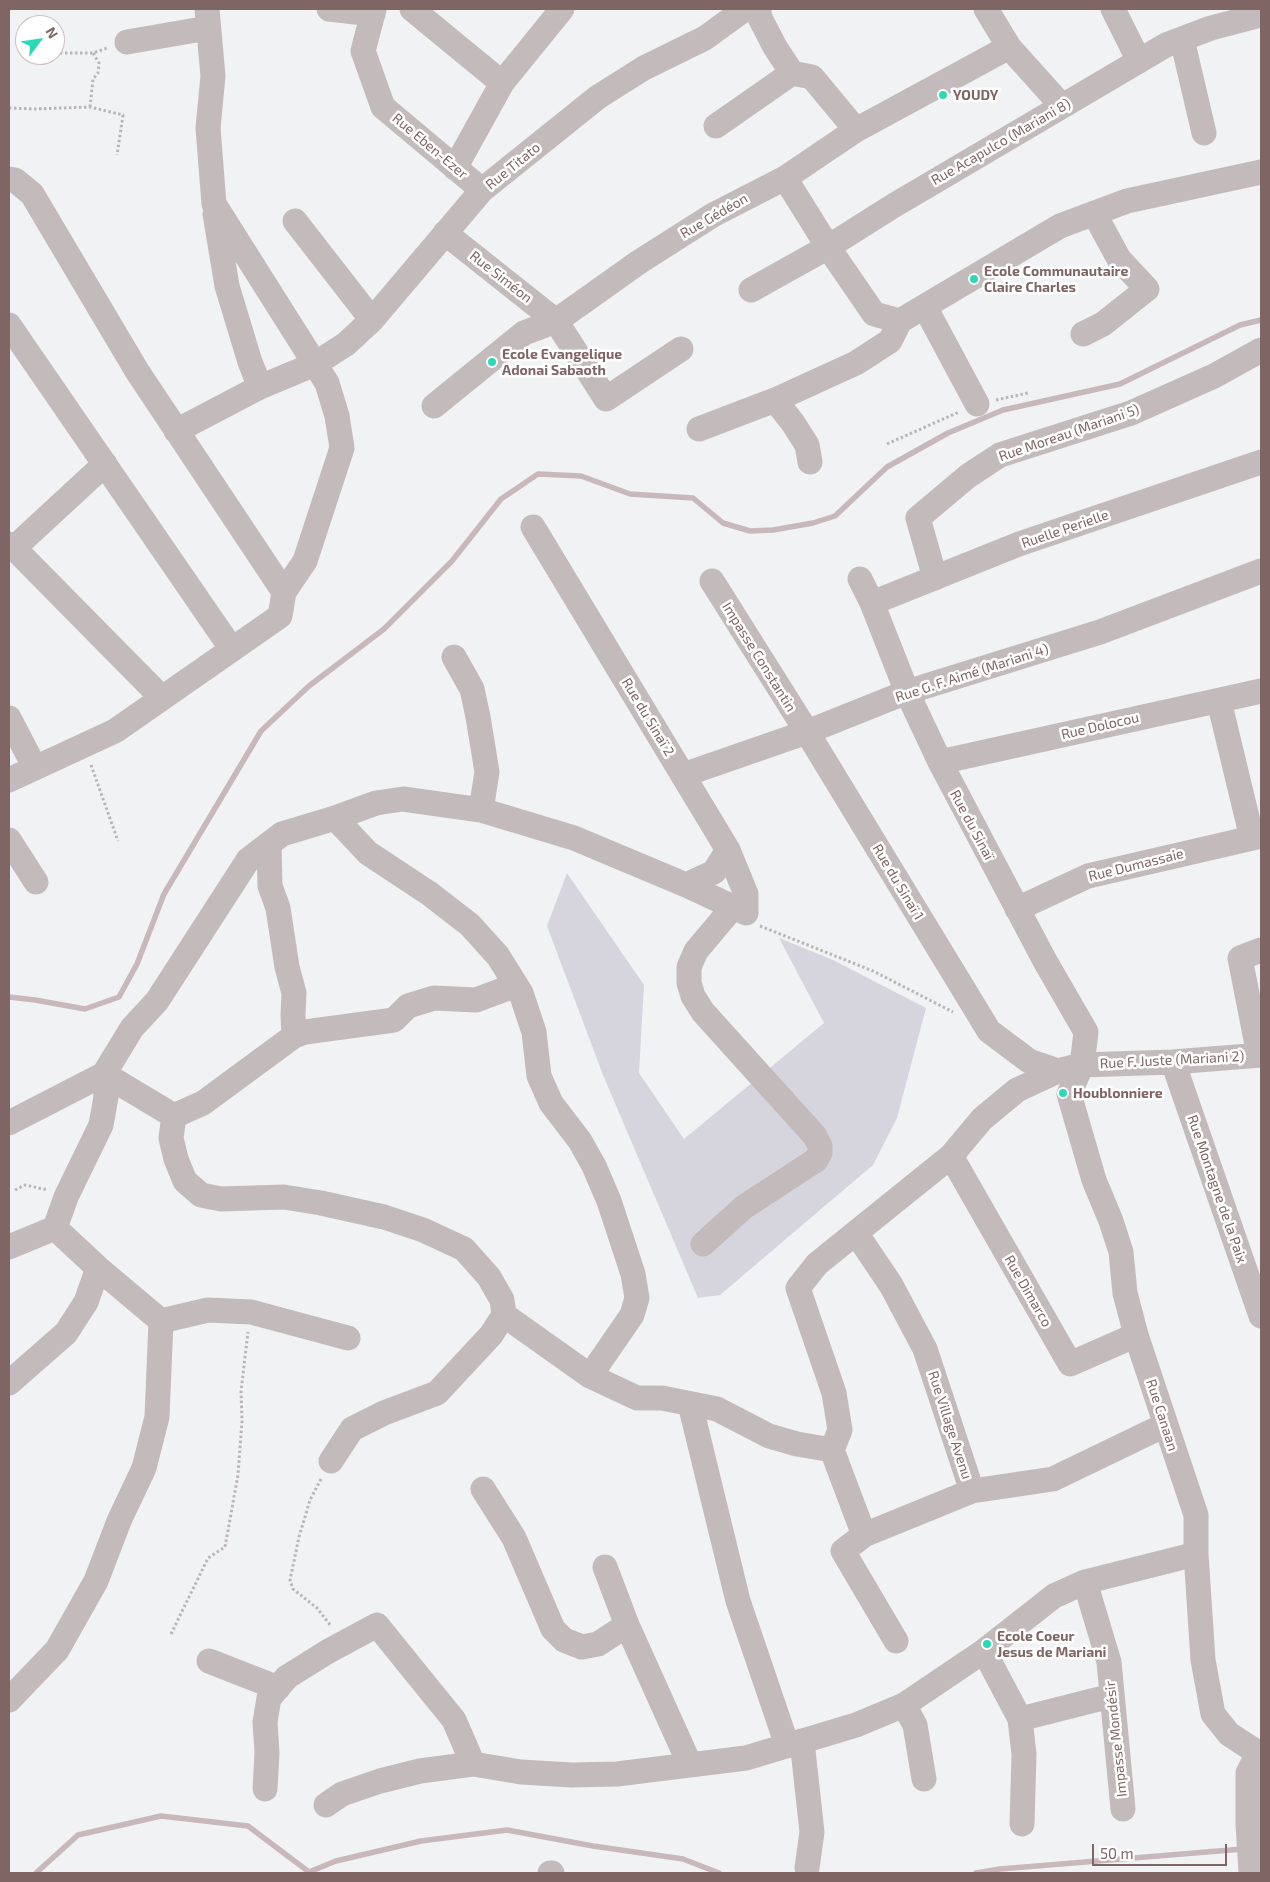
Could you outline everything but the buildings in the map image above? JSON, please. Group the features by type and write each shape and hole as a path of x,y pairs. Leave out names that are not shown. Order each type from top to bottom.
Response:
{"street":[{"path":"329,9 374,11"},
{"path":"412,9 502,83"},
{"path":"455,168 502,83 562,9"},
{"name":"Rue Titato","path":"176,430 260,387 315,364 346,344 372,320 482,190 598,97 644,68 705,38 745,9"},
{"path":"759,9 759,16 775,47 792,73"},
{"path":"986,9 1009,47 1062,106"},
{"path":"1113,9 1139,61"},
{"name":"Rue Eben-Ezer","path":"374,11 363,51 383,107 482,190"},
{"name":"Rue Acapulco (Mariani 8)","path":"751,290 828,247 893,206 1139,61 1182,39 1214,18 1261,15"},
{"path":"127,42 208,18 214,76 208,128 214,204 227,286 250,362 260,387"},
{"path":"1182,39 1204,133"},
{"name":"Rue Gédéon","path":"434,406 524,334 556,321 639,262 713,215 785,178 856,130 1009,47"},
{"path":"716,126 792,73 812,76 856,130"},
{"path":"699,429 775,400 856,363 890,341 900,321 1060,226 1126,201 1261,172"},
{"path":"785,178 828,247 874,314 900,321"},
{"path":"9,179 15,180 32,194 137,371 284,592"},
{"path":"9,780 115,731 231,648 280,616 284,592 305,561 342,448 337,416 327,383 214,204"},
{"path":"1083,334 1103,324 1147,289 1119,259 1094,213"},
{"path":"294,221 372,320"},
{"name":"Rue Siméon","path":"445,233 556,321 606,399 681,349"},
{"path":"925,307 977,404"},
{"path":"9,325 231,648"},
{"name":"Rue Moreau (Mariani 5)","path":"935,578 918,518 968,476 1000,455 1131,414 1214,376 1261,350"},
{"path":"775,400 794,423 807,445 810,462"},
{"name":"Ruelle Perielle","path":"872,604 1019,544 1261,462"},
{"path":"105,464 11,546 162,698"},
{"name":"Rue du Sinaï 2","path":"533,528 728,850 746,894 740,910"},
{"name":"Rue G. F. Aimé (Mariani 4)","path":"683,775 807,732 907,692 1100,632 1261,571"},
{"name":"Rue du Sinaï","path":"860,579 907,692 940,762 1016,909 1086,1032 1082,1065"},
{"name":"Impasse Constantin","path":"712,581 807,732"},
{"path":"454,657 472,689 480,726 487,772 481,810"},
{"name":"Rue Dolocou","path":"940,762 1261,691"},
{"path":"1219,700 1256,836"},
{"path":"9,718 36,768"},
{"name":"Rue du Sinaï 1","path":"807,732 989,1031 1029,1061 1058,1071"},
{"path":"9,1123 104,1074 132,1028 156,1001 248,860 282,834 376,803 403,799 481,810 574,838 740,910 696,951 689,967 689,983 693,996 703,1012 815,1136 820,1146 820,1153 816,1160 744,1207 703,1244"},
{"path":"335,818 368,853 430,894 470,925 498,956 521,993 534,1032 539,1076 551,1103 580,1141 594,1166 609,1201 633,1274 637,1298 632,1315 590,1376"},
{"name":"Rue Dumassaie","path":"1016,909 1088,876 1256,836"},
{"path":"9,840 36,882"},
{"path":"269,844 270,886 278,908 287,968 294,993 292,1015 294,1036"},
{"path":"686,885 714,872 728,850"},
{"path":"1260,1055 1240,958 1261,950"},
{"path":"174,1116 202,1102 294,1036 305,1032 394,1020 408,1006 434,998 476,1000 516,985"},
{"name":"Rue F. Juste (Mariani 2)","path":"832,1450 840,1430 834,1393 798,1288 817,1264 951,1156 982,1119 1017,1090 1058,1071 1082,1065 1173,1062 1260,1055"},
{"name":"Rue Montagne de la Paix","path":"1173,1062 1261,1316"},
{"name":"Rue Canaan","path":"1082,1065 1069,1094 1094,1180 1111,1221 1121,1252 1126,1293 1136,1335 1196,1515 1196,1554 1203,1660 1213,1714 1229,1734 1256,1760"},
{"path":"104,1074 174,1116"},
{"path":"9,1247 55,1228 66,1197 101,1125 106,1097 104,1074"},
{"path":"174,1116 171,1138 176,1159 185,1181 201,1195 221,1199 284,1197 321,1202 424,1230 464,1249 489,1277 502,1300 504,1315 491,1335 437,1393 384,1413 352,1430 331,1461"},
{"name":"Rue Dimarco","path":"951,1156 1070,1364 1136,1335"},
{"path":"55,1228 98,1268 161,1321"},
{"name":"Rue Village Avenu","path":"856,1233 891,1285 925,1349 972,1491 1052,1479 1165,1425"},
{"path":"9,1383 66,1332 86,1302 98,1268"},
{"path":"161,1321 208,1310 251,1312 348,1338"},
{"path":"504,1315 590,1376 637,1398 662,1398 717,1409 769,1436 797,1444 832,1450 864,1535"},
{"path":"9,1700 56,1650 96,1581 119,1521 144,1468 157,1418 161,1321"},
{"path":"690,1404 738,1601 795,1743 812,1832 807,1868"},
{"path":"483,1489 514,1538 553,1629 564,1640 582,1647 598,1644 628,1625"},
{"path":"896,1641 843,1551 864,1535 972,1491"},
{"path":"326,1805 342,1794 380,1781 420,1771 473,1764 521,1772 572,1775 617,1774 746,1758 856,1725 904,1705 984,1651 1054,1596 1085,1582 1196,1554"},
{"path":"605,1567 628,1625 690,1765"},
{"name":"Impasse Mondésir","path":"1085,1582 1109,1662 1123,1809"},
{"path":"265,1789 267,1753 265,1722 269,1698 287,1677 343,1643 378,1625 454,1720 473,1764"},
{"path":"984,1651 1020,1719 1024,1754 1022,1824"},
{"path":"209,1661 278,1688"},
{"path":"1020,1719 1111,1696"},
{"path":"904,1705 915,1726 924,1778"},
{"path":"1251,1873 1248,1824 1256,1760"}],"path":[{"path":"65,53 93,53 127,42"},
{"path":"90,107 93,79 98,73 99,63 93,53"},
{"path":"9,108 90,107 123,115 117,154"},
{"path":"887,444 977,404 1028,393"},
{"path":"85,746 118,841"},
{"path":"740,910 751,922 873,971 956,1014"},
{"path":"15,1190 25,1185 33,1186 66,1197"},
{"path":"171,1634 208,1558 226,1548 238,1475 242,1392 251,1312"},
{"path":"331,1461 310,1500 299,1537 290,1580 293,1589 317,1608 343,1643"}],"shaded area":[{"path":"567,873 644,985 639,1073 684,1139 824,1023 779,938 833,960 926,1008 897,1118 873,1165 720,1295 698,1298 603,1075 547,926"}],"waterway":[{"path":"9,997 85,1009 119,997 137,964 164,894 261,731 309,686 384,629 452,561 501,499 538,474 581,476 630,494 693,498 723,523 750,531 773,530 813,523 835,516 887,467 948,433 1003,410 1120,384 1240,325 1261,320"},
{"path":"36,1873 78,1835 161,1816 248,1826 309,1872 336,1861 421,1841 507,1830 593,1846 683,1859 719,1873"},
{"path":"976,1873 1000,1869 1243,1849"}],"place":[{"name":"YOUDY","path":"943,95"},
{"name":"Ecole Communautaire Claire Charles","path":"974,279"},
{"name":"Ecole Evangelique Adonai Sabaoth","path":"492,362"},
{"name":"Houblonniere","path":"1063,1093"},
{"name":"Ecole Coeur Jesus de Mariani","path":"987,1644"}]}
